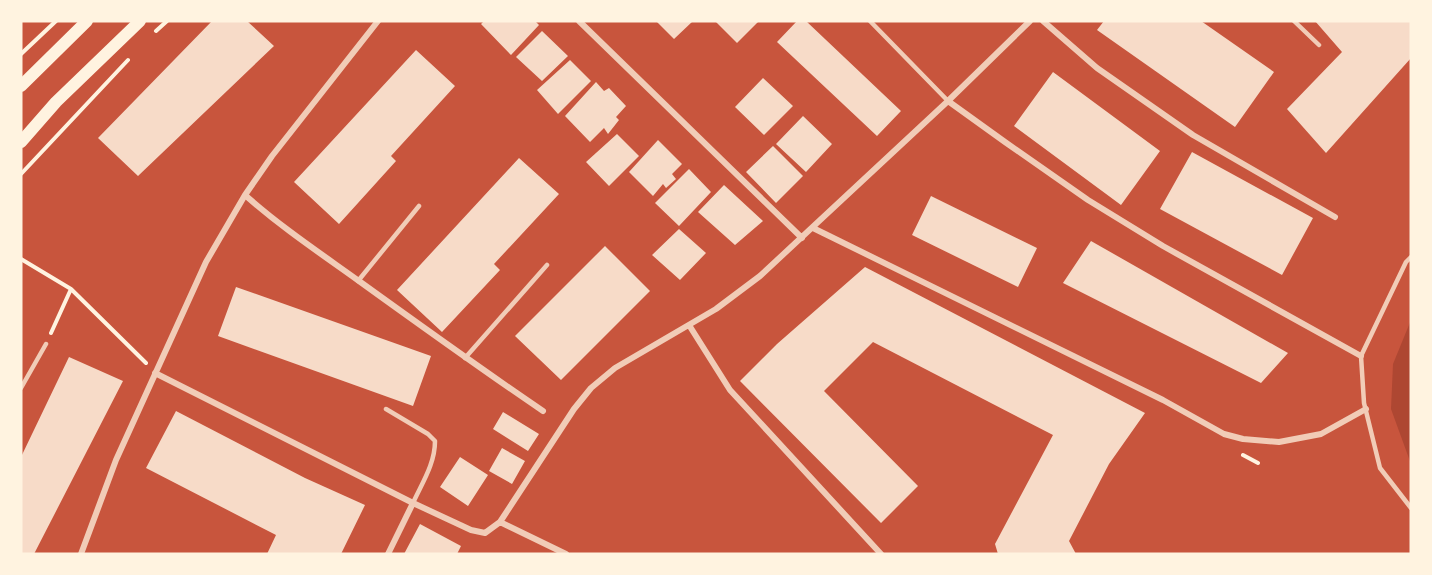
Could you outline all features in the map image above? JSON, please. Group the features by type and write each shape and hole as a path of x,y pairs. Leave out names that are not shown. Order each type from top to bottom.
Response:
{"main road":[{"path":"21,86 87,21"},
{"path":"21,142 56,102 140,21"}],"street":[{"path":"81,554 116,460 206,262 245,195 272,156 378,21"},
{"path":"579,21 802,238"},
{"path":"155,372 413,503 471,530 485,533 500,522 569,417 591,388 615,368 716,309 752,282 813,228 1030,21"},
{"path":"1043,21 1097,68 1193,135 1335,217"},
{"path":"948,101 1088,200 1154,240 1361,356"},
{"path":"245,195 273,220 543,411"},
{"path":"813,228 1152,394 1224,434 1243,440 1278,442 1321,434 1366,409"},
{"path":"689,325 730,390 881,554"},
{"path":"388,554 413,503"},
{"path":"500,522 566,554"}],"lane":[{"path":"870,21 948,101"},
{"path":"1294,21 1319,45"},
{"path":"358,281 419,206"},
{"path":"1411,257 1406,262 1361,356 1366,409 1380,468 1411,508"},
{"path":"465,358 547,265"},
{"path":"21,388 46,344"},
{"path":"386,410 428,434 435,441 432,463 413,503"}],"path":[{"path":"21,54 56,21"},
{"path":"150,37 166,21"},
{"path":"21,174 135,53"},
{"path":"21,259 71,289 155,372"},
{"path":"46,344 71,289"}],"shaded area":[{"path":"1411,320 1411,464 1391,409 1393,364"}],"building":[{"path":"212,21 247,21 274,46 138,176 98,138"},
{"path":"484,21 535,21 539,25 511,55 481,24"},
{"path":"656,21 693,21 674,39"},
{"path":"715,21 759,21 737,43"},
{"path":"797,21 806,21 901,111 877,136 777,42"},
{"path":"1104,21 1201,21 1274,72 1235,127 1097,30"},
{"path":"1315,21 1411,22 1411,58 1326,153 1287,109 1342,52"},
{"path":"542,31 568,56 542,81 516,57"},
{"path":"416,50 455,86 391,156 396,161 339,224 294,182"},
{"path":"570,60 591,81 558,114 537,90"},
{"path":"1053,72 1160,151 1121,205 1014,126"},
{"path":"763,78 793,106 764,135 735,107"},
{"path":"596,82 604,91 609,88 626,106 616,117 619,120 608,134 604,128 590,142 565,116"},
{"path":"803,116 832,144 806,172 776,144"},
{"path":"617,134 639,156 609,186 586,162"},
{"path":"658,140 682,164 672,174 676,179 666,188 663,184 653,196 629,172"},
{"path":"773,146 803,176 776,203 746,172"},
{"path":"1192,152 1313,218 1282,275 1160,209"},
{"path":"519,158 559,194 494,264 500,270 442,332 397,290"},
{"path":"689,169 711,192 679,226 655,203"},
{"path":"724,185 763,221 735,245 698,212"},
{"path":"931,196 1037,248 1018,287 912,235"},
{"path":"679,229 706,253 680,280 652,255"},
{"path":"1091,241 1288,353 1261,383 1063,283"},
{"path":"605,246 650,291 561,380 515,336"},
{"path":"865,267 1145,413 1109,464 1069,541 1076,554 998,554 995,544 1053,435 873,342 824,391 918,486 881,523 740,381 777,344"},
{"path":"236,287 431,356 413,406 218,336"},
{"path":"69,357 123,381 34,554 21,554 21,457"},
{"path":"176,411 305,478 365,505 341,554 267,554 276,535 146,468"},
{"path":"503,412 539,434 528,451 493,429"},
{"path":"502,448 525,461 512,484 489,471"},
{"path":"460,457 488,475 468,506 440,487"},
{"path":"420,524 461,546 457,554 404,554"}]}
